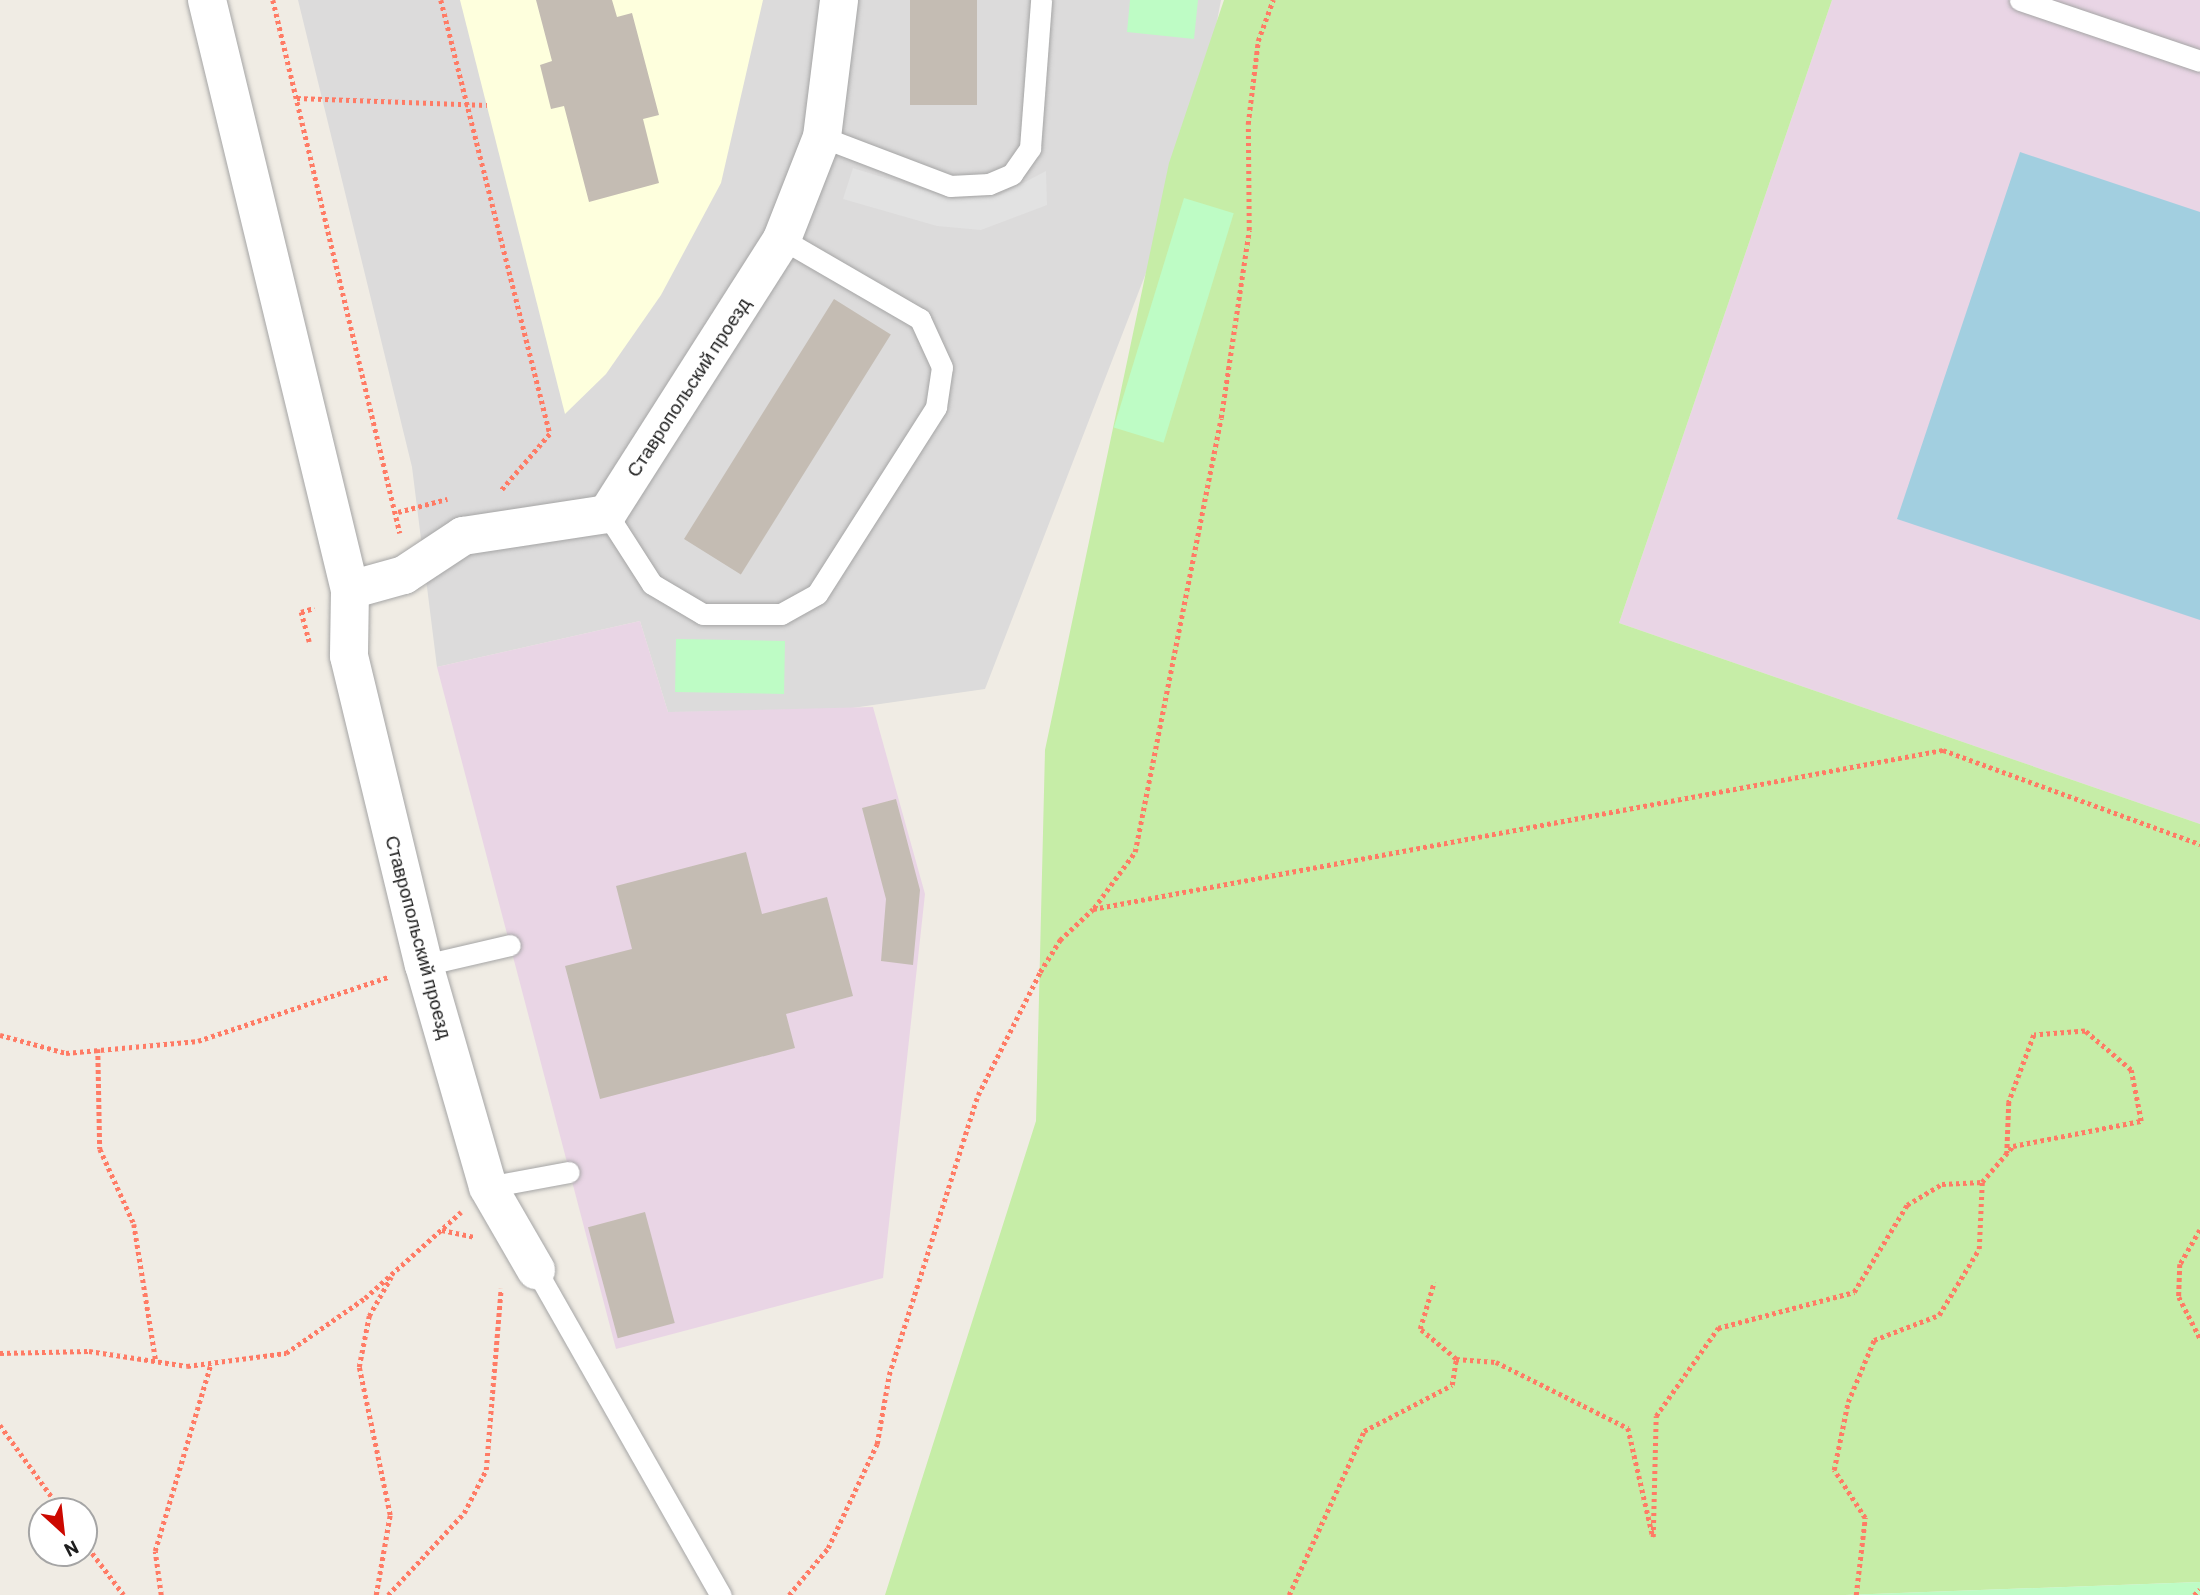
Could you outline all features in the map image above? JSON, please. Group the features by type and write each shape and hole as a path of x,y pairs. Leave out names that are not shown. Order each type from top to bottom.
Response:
{"street":[{"name":"Ставропольский проезд","path":"207,0 350,590 349,656 424,965 488,1187 518,1274"},
{"name":"Ставропольский проезд","path":"607,514 782,239 822,137 839,0"},
{"path":"350,590 404,575 463,536 607,514"}],"lane":[{"path":"822,137 950,186 989,184 1012,174 1030,148 1041,0"},
{"path":"2020,0 2200,61"},
{"path":"607,514 652,584 704,614 781,614 808,601 825,583 936,407 942,367 920,319 782,239"},
{"path":"424,965 510,945"},
{"path":"488,1187 569,1171"},
{"path":"518,1274 721,1595"}],"path":[{"path":"273,0 398,512 404,575"},
{"path":"441,0 550,434 501,491 489,492"},
{"path":"789,1595 828,1548 877,1444 889,1375 978,1095 1040,972 1060,940 1093,909 1135,852 1221,418 1249,230 1253,83 1273,0"},
{"path":"297,98 466,102 487,106"},
{"path":"398,512 452,498"},
{"path":"1093,909 1942,750 2200,844"},
{"path":"0,1035 66,1053 198,1041 424,965"},
{"path":"1856,1595 1865,1518 1834,1471 1848,1402 1874,1340 1939,1315 1979,1249 1982,1182 2007,1153 2013,1146 2141,1121 2131,1070 2085,1031 2034,1035 2009,1101 2007,1153"},
{"path":"98,1049 100,1149 134,1224 156,1361"},
{"path":"1434,1282 1420,1329 1456,1359 1496,1363 1628,1428 1653,1537 1656,1416 1717,1328 1854,1292 1907,1205 1941,1184 1982,1182"},
{"path":"0,1353 89,1351 156,1361 211,1363 286,1353 393,1273 488,1187"},
{"path":"442,1230 475,1237 482,1247"},
{"path":"2200,1230 2180,1264 2179,1297 2200,1338"},
{"path":"376,1595 390,1515 359,1367 369,1316 393,1273"},
{"path":"388,1595 464,1513 486,1469 504,1306 518,1274"},
{"path":"1289,1595 1364,1432 1452,1385 1456,1359"},
{"path":"161,1595 155,1551 211,1363"},
{"path":"0,1425 52,1497"},
{"path":"98,1561 124,1595"},
{"path":"2194,1595 2200,1589"}],"shaded area":[{"path":"298,0 1221,0 1192,154 985,689 831,711 668,712 640,621 437,667 412,467"},
{"path":"460,0 763,0 721,183 661,295 606,374 565,414"},
{"path":"1832,0 2200,0 2200,824 1619,623"},
{"path":"853,168 953,199 1000,195 1046,171 1047,205 981,230 937,226 843,199"},
{"path":"640,621 668,712 873,707 925,894 883,1278 616,1349 437,667"}],"green space":[{"path":"1130,0 1198,0 1194,39 1127,32"},
{"path":"1224,0 1832,0 1619,623 2200,824 2200,1582 1845,1595 885,1595 1036,1121 1045,750 1169,163"},
{"path":"1184,198 1234,213 1164,443 1114,428"},
{"path":"676,639 785,641 784,694 675,692"},
{"path":"2200,1582 2200,1595 1845,1595"}],"water":[{"path":"2020,152 2200,212 2200,620 1897,519"}],"building":[{"path":"536,0 612,0 617,17 632,13 659,115 643,119 659,183 589,202 564,106 551,109 540,65 552,61"},
{"path":"910,0 977,0 977,105 910,105"},
{"path":"834,299 891,335 741,575 684,539"},
{"path":"896,799 920,890 913,965 881,961 886,899 862,808"},
{"path":"746,852 762,914 827,897 853,996 786,1014 795,1048 600,1099 565,966 632,949 616,886"},
{"path":"645,1212 675,1323 618,1338 588,1227"}]}
